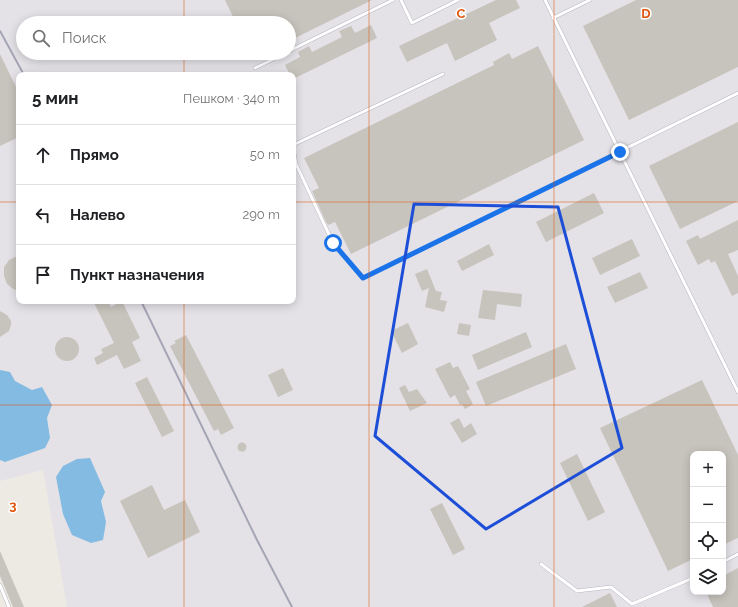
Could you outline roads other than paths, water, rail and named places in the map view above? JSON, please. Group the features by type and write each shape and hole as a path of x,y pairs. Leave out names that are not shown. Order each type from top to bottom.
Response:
{"lane":[{"path":"296,48 393,0"},
{"path":"401,0 412,23 458,0"},
{"path":"545,0 738,392"},
{"path":"553,18 590,0"},
{"path":"255,68 272,60"},
{"path":"296,145 443,74"},
{"path":"296,164 333,243 363,278 738,93"},
{"path":"726,560 738,554"},
{"path":"541,564 577,591 612,587 632,604 690,579"},
{"path":"0,585 9,607"}],"water":[{"path":"0,370 10,372 15,381 32,390 42,387 52,405 47,418 50,438 45,448 5,462 0,460"},
{"path":"90,458 105,492 101,501 106,522 103,540 91,543 72,535 63,514 56,477 63,466 77,459"}],"railway":[{"path":"0,31 22,72"},
{"path":"142,304 257,540 292,607"}]}
